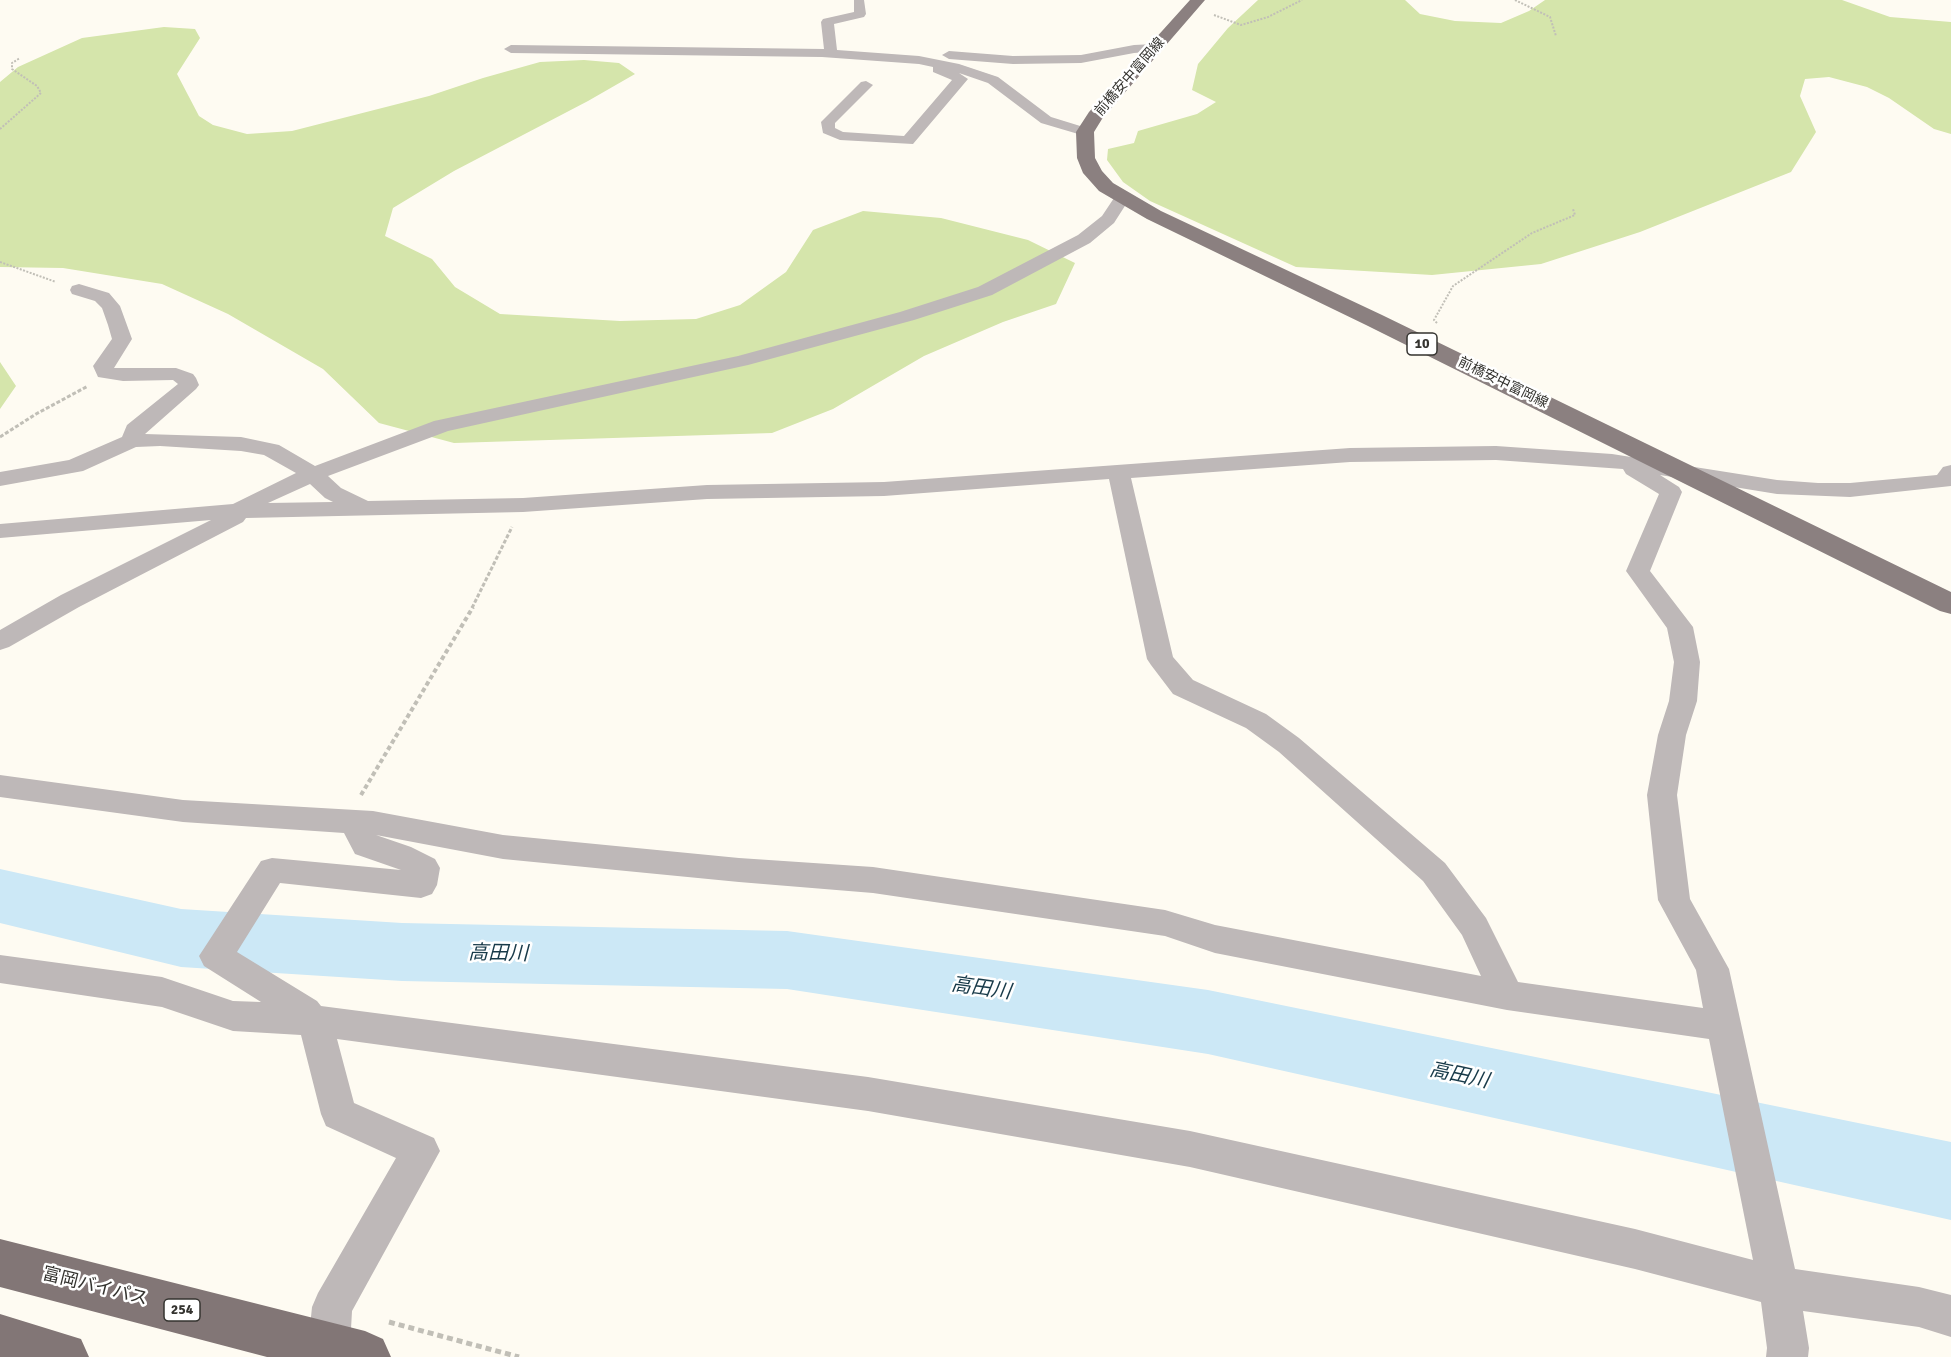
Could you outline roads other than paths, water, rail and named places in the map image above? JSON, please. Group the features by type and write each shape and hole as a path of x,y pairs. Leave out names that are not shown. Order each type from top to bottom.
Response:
{"highway":[{"name":"富岡バイパス","path":"0,1263 347,1352"},
{"path":"7,1346 63,1357"}],"main road":[{"name":"前橋安中富岡線","path":"1195,4 1095,116 1085,132 1086,158 1093,173 1106,187 1154,215 1384,324 1951,604"}],"street":[{"path":"826,53 827,22 860,14 859,1"},
{"path":"826,53 855,51 1012,60 1081,59 1134,48 1155,48"},
{"path":"511,49 826,53 920,60 954,67 993,80 1046,120 1085,132"},
{"path":"866,85 828,122 828,130 840,136 908,141 962,79 920,60"},
{"path":"0,641 70,601 313,474 442,426 741,361 907,316 985,291 1084,239 1108,219 1122,198"},
{"path":"79,290 102,297 111,306 118,325 122,339 103,366 105,373 176,374 186,378 189,386 135,430 132,441"},
{"path":"0,479 75,466 132,441 160,439 241,444 271,450 313,474 333,493 366,509"},
{"path":"0,531 239,511 523,506 706,492 884,489 1350,455 1496,453 1623,462 1777,487 1818,490 1850,490 1949,480"},
{"path":"1623,462 1671,492 1638,571 1680,627 1687,663 1683,701 1671,735 1662,795 1674,900 1712,969 1779,1287 1787,1357"},
{"path":"1119,473 1160,659 1183,687 1256,721 1289,745 1434,872 1475,927 1507,995"},
{"path":"0,786 183,812 350,822 431,833 503,847 740,870 873,880 1165,923 1215,939 1507,995 1723,1026"},
{"path":"347,1352 332,1306 421,1151 339,1114 316,1027 305,1012 216,956 272,870 421,885 424,868 400,856 366,846 350,822"},
{"path":"0,969 162,992 233,1016 311,1020 868,1094 1190,1149 1635,1249 1779,1287 1919,1306 1951,1316"}],"waterway":[{"name":"高田川","path":"0,896 181,938 402,952 787,960 1208,1022 1951,1181"}]}
